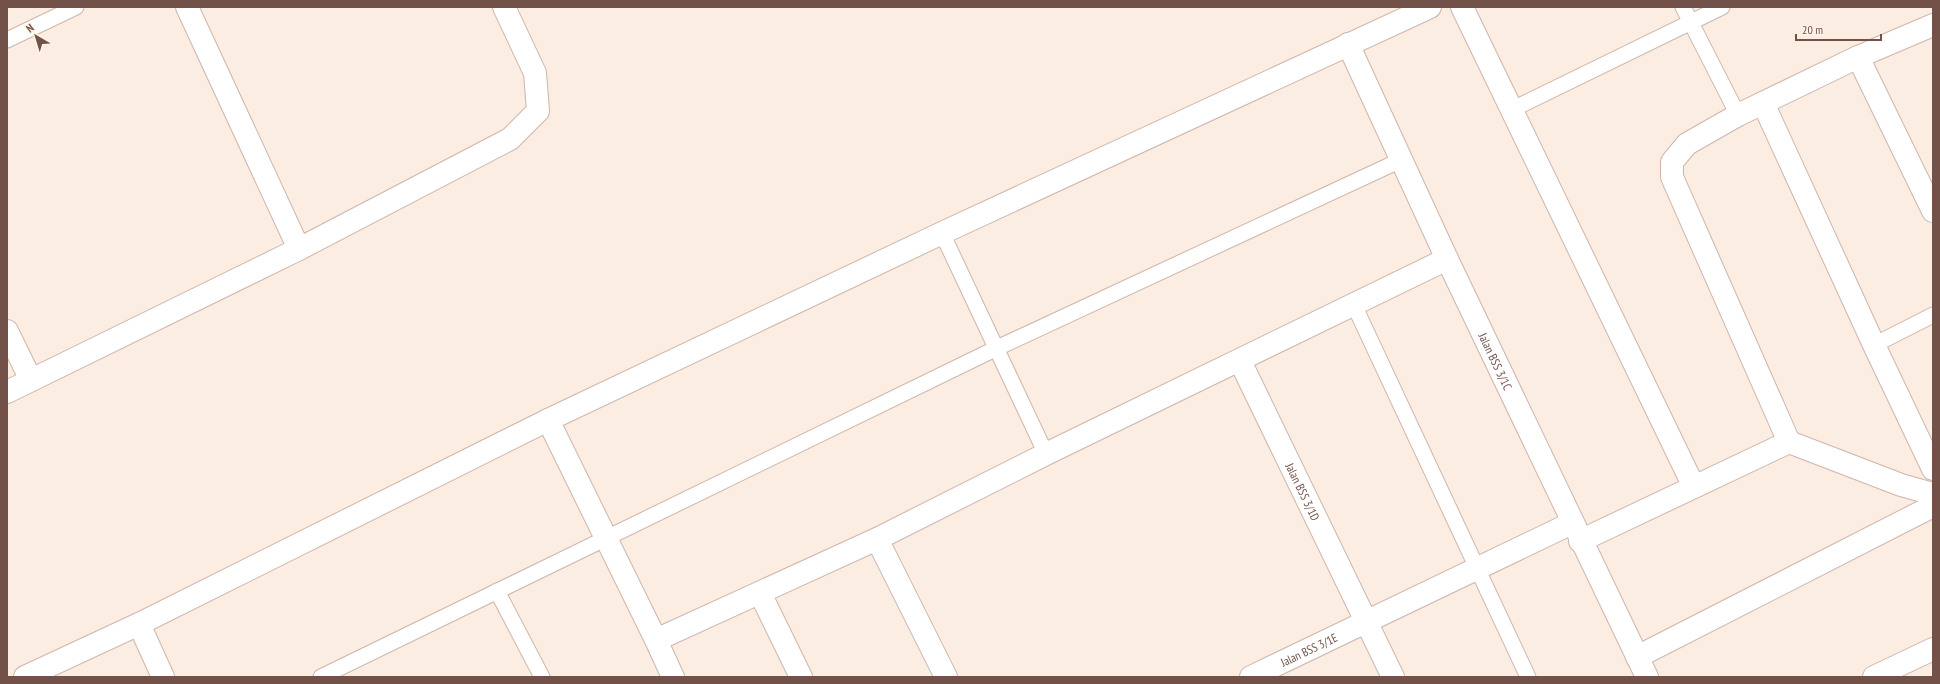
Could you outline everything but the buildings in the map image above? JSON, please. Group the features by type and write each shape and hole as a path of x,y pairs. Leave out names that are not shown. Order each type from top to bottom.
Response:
{"street":[{"path":"187,7 300,249"},
{"path":"7,392 300,249 510,139 538,111 535,73 504,7"},
{"path":"27,677 139,624 548,420 942,233 1430,7"},
{"path":"1462,7 1510,110 1694,487"},
{"path":"1933,25 1858,57 1738,115 1687,144 1672,162 1672,177 1789,442 1901,485 1933,494"},
{"name":"Jalan BSS 3/1C","path":"1348,44 1447,259 1576,532 1647,677"},
{"path":"1858,57 1933,211"},
{"path":"1763,103 1874,345 1933,469"},
{"path":"656,640 878,539 1046,454 1240,361 1447,259"},
{"path":"7,331 31,380"},
{"name":"Jalan BSS 3/1D","path":"1240,361 1393,677"},
{"path":"548,420 673,677"},
{"name":"Jalan BSS 3/1E","path":"1251,677 1476,570 1694,487 1789,442"},
{"path":"1637,657 1933,506"},
{"path":"878,539 946,677"},
{"path":"760,593 801,677"},
{"path":"139,624 163,677"},
{"path":"1874,677 1912,670 1933,649"}],"lane":[{"path":"7,40 76,7"},
{"path":"1683,7 1738,115"},
{"path":"1510,110 1722,7"},
{"path":"321,677 605,537 997,348 1401,160"},
{"path":"942,233 1046,454"},
{"path":"1354,305 1476,570 1528,677"},
{"path":"1874,345 1933,315"},
{"path":"497,591 542,677"}]}
